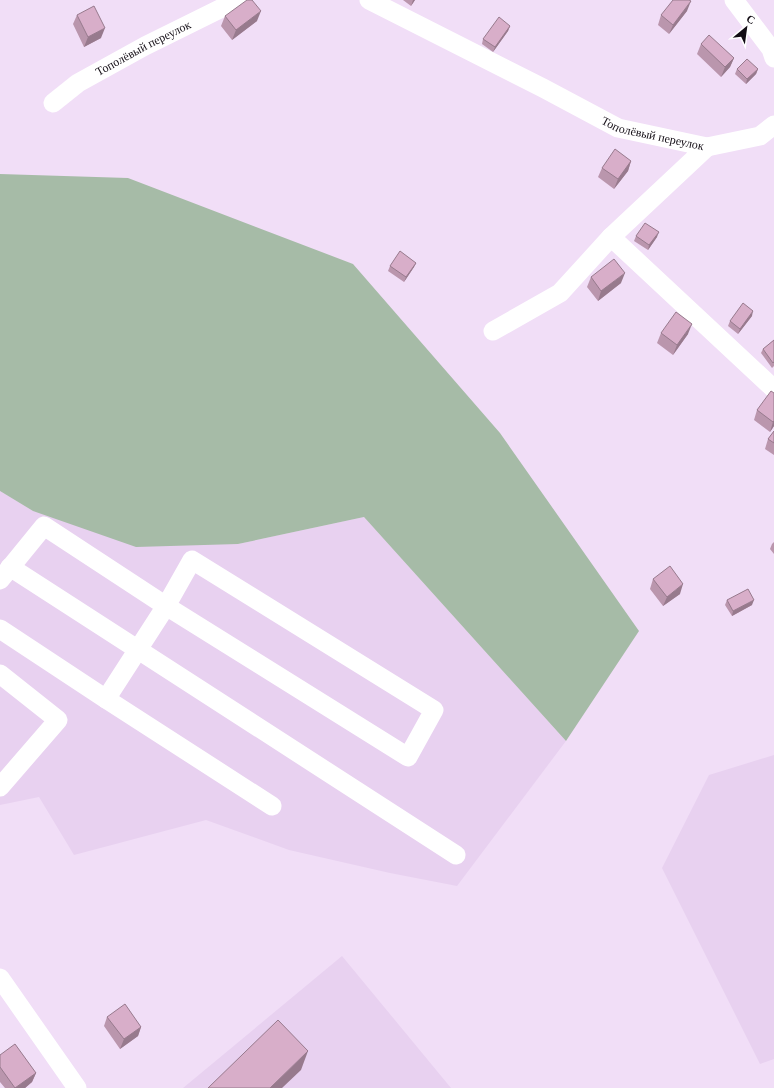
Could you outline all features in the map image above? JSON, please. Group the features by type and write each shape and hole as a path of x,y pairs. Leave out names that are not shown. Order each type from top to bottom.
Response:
{"street":[{"name":"Тополёвый переулок","path":"53,103 78,84 145,46 238,0"},
{"name":"Тополёвый переулок","path":"369,0 543,88 618,128 707,147"},
{"path":"734,0 771,49 774,58"},
{"path":"707,147 760,136 774,124"},
{"name":"Тополёвый переулок","path":"493,331 560,293 611,237 707,147"},
{"path":"611,237 774,389"},
{"path":"106,699 138,650 166,606 192,560 434,710 408,757 166,606 44,526 5,574 138,650 456,855"},
{"path":"0,629 272,806"},
{"path":"0,674 58,720 0,787"},
{"path":"0,978 77,1088"}],"shaded area":[{"path":"0,491 33,511 238,544 364,517 566,741 457,886 390,873 289,850 206,820 74,855 39,797 0,805"},
{"path":"774,755 774,1059 760,1064 662,868 709,775"},
{"path":"342,956 451,1088 183,1088"}],"green space":[{"path":"0,174 128,178 353,264 500,433 639,631 566,741 364,517 238,544 136,547 33,511 0,491"}],"building":[{"path":"247,0 252,0 261,11 236,30 225,16"},
{"path":"673,0 691,1 673,25 661,15"},
{"path":"94,6 105,28 88,37 77,15"},
{"path":"499,17 510,26 495,47 483,39"},
{"path":"709,35 734,58 725,67 701,44"},
{"path":"747,59 758,69 747,79 737,69"},
{"path":"615,149 631,161 618,179 602,168"},
{"path":"645,223 659,232 649,245 636,236"},
{"path":"400,251 416,263 406,277 390,266"},
{"path":"614,259 625,273 601,291 591,277"},
{"path":"743,303 753,311 740,329 730,321"},
{"path":"676,312 692,324 677,345 661,333"},
{"path":"774,340 774,362 773,363 763,349"},
{"path":"771,391 774,393 773,422 757,410"},
{"path":"774,431 774,443 768,439"},
{"path":"670,566 683,584 667,597 653,579"},
{"path":"748,589 754,600 733,611 727,600"},
{"path":"125,1004 141,1027 124,1039 107,1017"},
{"path":"278,1020 308,1051 270,1088 208,1088"},
{"path":"15,1044 36,1073 15,1088 0,1067 0,1055"}]}
